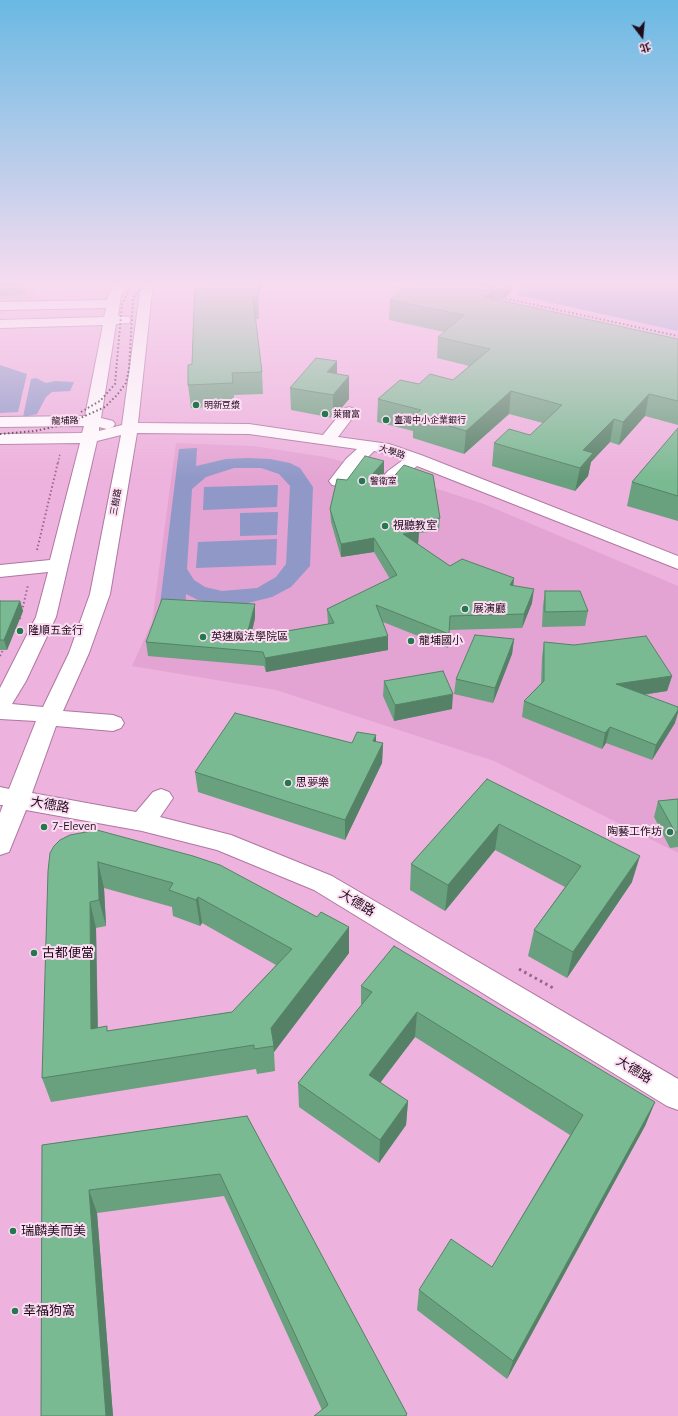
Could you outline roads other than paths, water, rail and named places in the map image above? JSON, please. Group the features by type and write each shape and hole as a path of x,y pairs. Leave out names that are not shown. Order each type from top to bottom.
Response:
{"street":[{"path":"105,348 91,429 46,617 1,702 50,716 113,723"},
{"name":"三樹路","path":"0,846 8,798 50,716 79,653 100,594 130,428 139,348"},
{"path":"327,440 349,412"},
{"name":"龍埔路","path":"0,422 91,429"},
{"name":"大學路","path":"91,429 249,429 389,449 678,563"},
{"name":"龍埔路","path":"0,439 91,429"},
{"path":"338,481 352,463 370,446"},
{"path":"381,490 394,475 415,459"},
{"path":"0,571 59,565"},
{"name":"大德路","path":"8,798 142,822 222,842 323,883 678,1096"},
{"path":"142,822 161,798"}],"railway":[{"path":"81,412 100,401 115,384 118,348"},
{"path":"0,434 35,431 67,424 105,407 126,383 129,369 130,348"}],"place":[{"name":"明新豆漿","path":"196,405"},
{"name":"萊爾富","path":"325,414"},
{"name":"臺灣中小企業銀行","path":"386,420"},
{"name":"警衛室","path":"362,481"},
{"name":"視聽教室","path":"385,526"},
{"name":"展演廳","path":"465,609"},
{"name":"隆順五金行","path":"20,631"},
{"name":"英速魔法學院區","path":"203,637"},
{"name":"龍埔國小","path":"411,641"},
{"name":"思夢樂","path":"288,783"},
{"name":"7-Eleven","path":"44,827"},
{"name":"陶藝工作坊","path":"670,832"},
{"name":"古都便當","path":"34,953"},
{"name":"瑞麟美而美","path":"13,1231"},
{"name":"幸福狗窩","path":"15,1311"}]}
